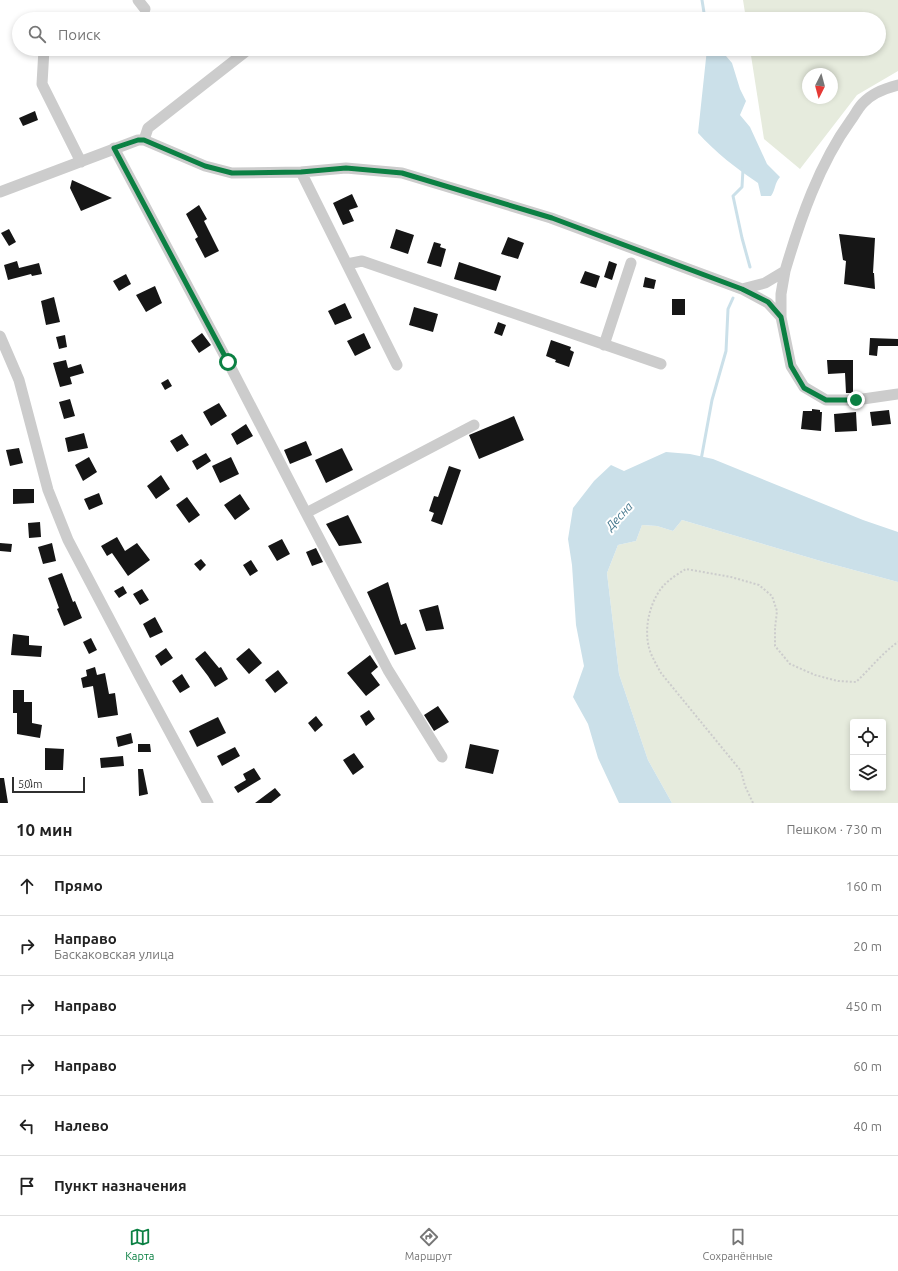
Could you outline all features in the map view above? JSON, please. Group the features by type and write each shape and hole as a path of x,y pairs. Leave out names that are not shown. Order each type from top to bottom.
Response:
{"street":[{"path":"138,0 145,9"},
{"path":"44,56 42,84 81,162"},
{"path":"141,140 148,128 240,56"},
{"path":"898,85 882,89 864,102 838,137 818,179 792,245 781,294 781,317 791,366 804,388 826,400 856,400 898,394"},
{"path":"0,192 114,148 141,140 205,166 232,173 301,172 346,168 402,173 552,218 742,289 768,302 781,317"},
{"path":"114,148 228,362 388,670 442,756"},
{"path":"301,172 397,365"},
{"path":"347,264 362,261 661,364"},
{"path":"604,345 631,263"},
{"path":"742,289 765,283 785,271"},
{"path":"0,336 19,380 48,490 68,540 208,803"},
{"path":"306,513 474,425"}],"path":[{"path":"753,803 740,771 662,673 652,655 647,634 648,618 653,602 664,585 686,569 730,577 759,585 772,596 777,611 775,646 790,664 814,675 838,681 856,682 869,670 886,650 898,642"}],"shaded area":[{"path":"743,0 898,0 898,71 857,95 800,169 764,139 751,56 886,56 886,12 745,12"},
{"path":"682,520 898,582 898,803 672,803 648,760 619,674 607,573 618,545 636,541 642,525 657,526 673,531"}],"water":[{"path":"706,56 726,56 732,63 740,89 746,101 740,115 750,127 767,164 780,177 771,196 761,196 758,183 726,160 698,133"},
{"name":"Десна","path":"666,452 690,454 713,459 863,520 898,532 898,582 682,520 673,531 657,526 642,525 636,541 618,545 607,573 619,674 648,760 672,803 619,803 598,758 588,724 573,697 584,666 576,625 572,565 568,539 573,508 594,481 611,465 624,471"}],"building":[{"path":"35,111 38,120 23,126 19,118"},
{"path":"72,180 112,198 81,211 70,188"},
{"path":"352,194 358,207 349,210 354,221 343,225 333,203"},
{"path":"199,205 207,219 204,221 219,251 205,258 195,239 198,237 186,214"},
{"path":"9,229 16,242 9,246 1,233"},
{"path":"396,229 414,235 408,254 390,248"},
{"path":"839,234 875,238 873,273 875,289 844,284 846,261 843,260"},
{"path":"508,237 524,243 518,259 501,254"},
{"path":"434,242 441,244 440,247 446,249 441,267 427,263"},
{"path":"17,261 19,268 39,263 42,274 32,276 31,274 8,280 4,265"},
{"path":"609,261 617,264 612,280 604,277"},
{"path":"459,262 501,276 496,291 454,279"},
{"path":"585,271 600,276 596,288 580,283"},
{"path":"126,274 131,284 119,291 113,281"},
{"path":"645,277 656,280 654,289 643,287"},
{"path":"155,286 162,303 146,312 136,295"},
{"path":"54,297 60,322 46,325 41,301"},
{"path":"672,299 685,299 685,315 672,315"},
{"path":"345,303 352,318 335,325 328,311"},
{"path":"414,307 438,314 433,332 409,325"},
{"path":"498,322 506,325 502,336 494,333"},
{"path":"202,333 211,345 199,353 191,341"},
{"path":"364,333 371,348 355,356 347,341"},
{"path":"65,335 67,347 59,349 56,337"},
{"path":"870,338 898,339 898,346 878,346 877,356 869,355"},
{"path":"551,340 571,347 570,350 574,352 569,367 555,362 556,360 546,356"},
{"path":"66,360 68,368 81,364 84,373 70,377 72,384 60,387 53,363"},
{"path":"827,360 853,360 853,393 846,393 845,373 828,374"},
{"path":"168,379 172,386 165,390 161,383"},
{"path":"70,399 75,416 64,419 59,402"},
{"path":"219,403 227,416 211,426 203,412"},
{"path":"812,409 820,410 820,412 822,412 821,431 801,429 803,411 812,411"},
{"path":"889,410 891,424 872,426 870,412"},
{"path":"856,412 857,431 835,432 834,414"},
{"path":"514,416 524,440 479,459 469,435"},
{"path":"246,424 253,436 237,445 231,434"},
{"path":"84,433 88,448 68,452 65,438"},
{"path":"182,434 189,445 177,452 170,441"},
{"path":"306,441 312,455 290,464 284,450"},
{"path":"19,448 23,463 10,466 6,450"},
{"path":"342,448 353,470 326,483 315,460"},
{"path":"206,453 211,461 197,470 192,461"},
{"path":"89,457 97,472 83,481 75,465"},
{"path":"231,457 239,474 220,483 212,466"},
{"path":"449,466 461,470 442,525 431,521 434,513 429,511 434,496 438,497"},
{"path":"161,475 170,489 156,499 147,486"},
{"path":"13,489 34,489 34,503 13,504"},
{"path":"99,493 103,504 89,510 84,499"},
{"path":"240,494 250,509 235,520 224,505"},
{"path":"187,497 200,515 189,523 176,505"},
{"path":"348,515 362,543 339,546 326,524"},
{"path":"40,522 41,537 29,538 28,523"},
{"path":"117,537 125,551 137,543 150,560 128,576 112,553 107,556 101,546"},
{"path":"282,539 290,554 277,561 268,546"},
{"path":"0,543 12,544 11,552 0,551"},
{"path":"52,543 56,561 43,564 38,547"},
{"path":"316,548 323,562 312,566 306,552"},
{"path":"201,559 206,565 200,571 194,564"},
{"path":"251,560 258,571 250,576 243,565"},
{"path":"62,573 73,602 75,601 82,618 64,626 57,609 59,608 48,578"},
{"path":"388,582 401,625 406,623 416,649 395,655 367,592"},
{"path":"123,586 127,593 119,598 114,591"},
{"path":"142,589 149,600 140,605 133,594"},
{"path":"438,605 444,629 426,631 419,610"},
{"path":"155,617 163,632 150,638 143,624"},
{"path":"13,634 29,636 29,645 42,646 41,657 11,655"},
{"path":"91,638 97,650 89,654 83,642"},
{"path":"166,648 173,658 161,666 155,656"},
{"path":"249,648 262,663 249,674 236,659"},
{"path":"205,651 219,668 221,667 228,679 215,687 195,659"},
{"path":"370,655 378,667 371,673 380,685 366,696 347,673"},
{"path":"95,667 97,675 105,673 109,694 115,693 118,715 98,718 93,686 83,688 81,678 87,676 86,670"},
{"path":"278,670 288,683 275,693 265,680"},
{"path":"182,674 190,687 180,693 172,681"},
{"path":"13,690 24,690 24,702 32,702 32,723 42,725 40,738 17,734 17,713 13,713"},
{"path":"438,706 449,722 434,731 424,715"},
{"path":"369,710 375,719 366,726 360,716"},
{"path":"316,716 323,725 315,732 308,723"},
{"path":"218,717 226,733 197,747 189,731"},
{"path":"131,733 133,743 118,747 116,737"},
{"path":"138,744 150,744 151,752 138,752"},
{"path":"470,744 499,750 493,774 465,768"},
{"path":"235,747 240,756 222,766 217,756"},
{"path":"45,748 64,749 63,770 45,770"},
{"path":"354,753 364,767 353,775 343,760"},
{"path":"123,756 124,766 101,768 100,758"},
{"path":"254,768 261,779 238,793 234,787 246,780 243,774"},
{"path":"138,769 143,769 148,794 139,796"},
{"path":"0,778 4,778 8,803 0,803"},
{"path":"31,779 33,787 24,789 22,781"},
{"path":"275,788 281,795 271,803 255,803"}],"waterway":[{"path":"702,0 704,12"},
{"path":"743,169 742,187 733,196 750,267"},
{"path":"701,460 712,400 726,351 728,309 733,298"}],"route":[{"path":"228,362 114,148 138,140 144,140 205,166 232,173 301,172 346,168 402,173 552,218 742,289 768,302 781,317 791,366 804,388 826,400 856,400"}]}
